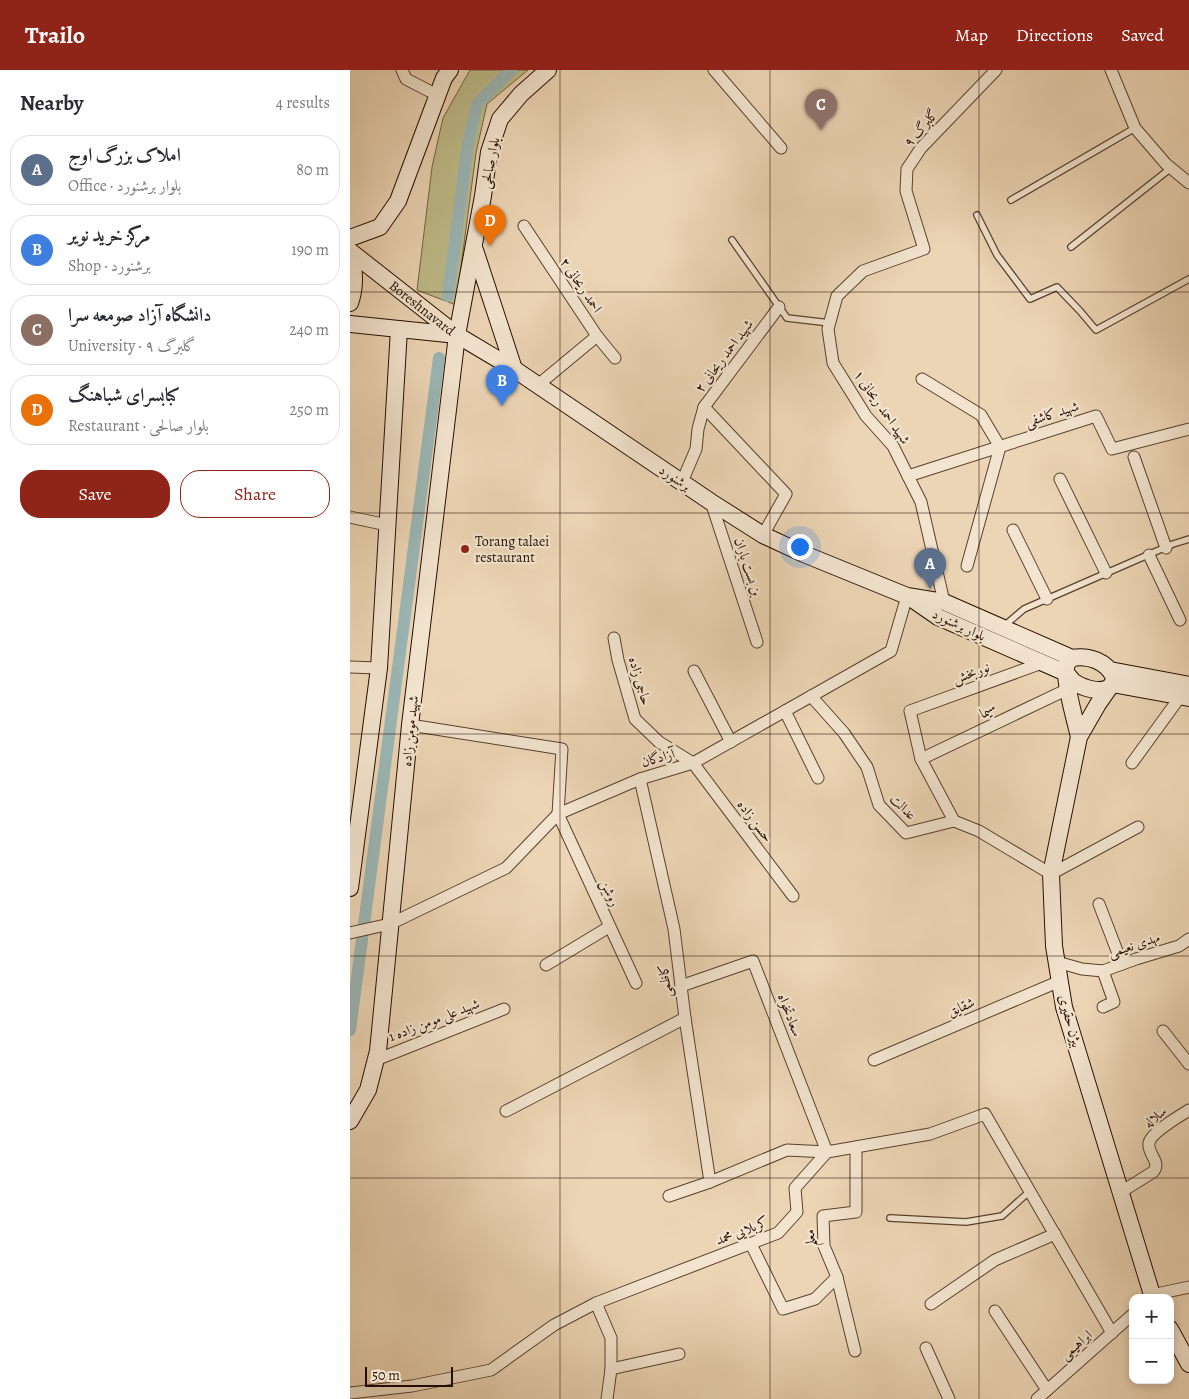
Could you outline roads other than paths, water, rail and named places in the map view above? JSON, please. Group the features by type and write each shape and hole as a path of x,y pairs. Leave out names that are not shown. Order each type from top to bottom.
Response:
{"main road":[{"path":"350,238 380,227 398,200 437,95 444,78 450,70"},
{"name":"بلوار صالحی","path":"458,335 484,196 489,152 500,119 521,94 548,70"},
{"path":"474,248 514,369"},
{"path":"350,252 354,265 354,280 353,296 350,303"},
{"name":"Boreshnavard","path":"350,252 458,335"},
{"name":"Boreshnavard","path":"350,324 458,335"},
{"path":"350,888 378,668 399,329"},
{"name":"برشنورد","path":"458,335 514,369 763,535 804,554 907,596"},
{"name":"شهید مومن زاده","path":"350,1121 368,1090 378,1050 382,925 410,726 458,335"},
{"name":"بلوار برشنورد","path":"907,596 944,602 1002,628 1069,674"},
{"name":"بلوار برشنورد","path":"907,596 938,617 1069,674"},
{"path":"1079,737 1069,674 1081,656 1102,663 1111,677 1187,695"},
{"path":"1069,674 1074,682 1097,690 1106,688 1111,677"},
{"path":"1079,737 1111,677"},
{"name":"بیژن حقیری","path":"1079,737 1051,874 1054,946 1064,1007 1150,1294"},
{"path":"1174,1336 1189,1364"}],"street":[{"path":"402,70 406,79 437,95"},
{"path":"714,70 780,148"},
{"name":"گلبرگ ۹","path":"924,249 906,191 907,169 921,148 996,70"},
{"path":"1111,70 1135,128 1166,164 1189,183"},
{"name":"احمد ریحانی ۲","path":"524,226 596,336 615,358"},
{"name":"شهید احمد ریحانی ۱","path":"924,249 863,271 837,296 828,329 833,363 866,416 893,446 921,502 944,602"},
{"name":"شهید احمد ریحانی ۲","path":"682,482 696,449 698,429 704,407 779,307"},
{"path":"538,385 596,336"},
{"path":"922,380 981,415 1000,447 967,566"},
{"path":"704,407 786,494 763,535"},
{"name":"شهید کاشفی","path":"908,476 1096,416 1112,449 1189,429"},
{"path":"1134,457 1166,548"},
{"path":"1060,480 1106,574"},
{"name":"بن بست باران","path":"711,502 757,642"},
{"path":"350,516 387,525"},
{"path":"1013,530 1047,599"},
{"path":"1149,555 1180,620"},
{"name":"آزادگان","path":"354,932 382,925 506,868 558,814 640,779 693,763 890,651 907,596"},
{"name":"حاجی زاده","path":"614,638 618,660 635,719 659,742 693,763"},
{"name":"نوربخش","path":"921,759 910,711 1042,662"},
{"path":"350,667 378,668"},
{"path":"694,671 731,742"},
{"name":"سیما","path":"921,759 1069,674"},
{"path":"1132,763 1187,695"},
{"name":"عدالت","path":"811,696 844,733 867,767 879,805 906,833 954,821"},
{"path":"785,711 818,778"},
{"path":"410,726 562,749 558,814"},
{"path":"921,759 954,821 979,831 1051,874 1138,827"},
{"name":"حسن زاده","path":"693,763 793,896"},
{"name":"کاظمی","path":"640,779 674,929 684,1018 710,1182"},
{"name":"روشن","path":"558,814 636,983"},
{"path":"1099,904 1122,964"},
{"path":"546,965 609,927"},
{"name":"مهدی نعیمی","path":"1057,962 1082,969 1103,971 1179,946 1189,939"},
{"name":"سعادتخواه","path":"681,986 753,961 827,1152"},
{"path":"1103,971 1109,1005"},
{"name":"شقایق","path":"874,1060 1060,982"},
{"name":"شهید علی مومن زاده 1","path":"376,1060 504,1009"},
{"path":"506,1111 684,1018"},
{"path":"1164,1031 1189,1064"},
{"name":"سلاله","path":"1120,1192 1156,1170 1149,1142 1153,1135 1189,1110"},
{"path":"669,1196 710,1182 788,1150 827,1152 930,1134 985,1114 1112,1333"},
{"name":"معلم","path":"855,1351 837,1277 824,1246 823,1216 856,1212 856,1147"},
{"name":"کربلایی محمد","path":"350,1392 412,1386 491,1370 554,1325 596,1303 778,1234 797,1212 795,1188 827,1152"},
{"path":"932,1304 995,1260 1055,1234"},
{"path":"751,1244 783,1309 815,1299 837,1277"},
{"path":"1162,1294 1189,1287"},
{"path":"596,1303 611,1338 611,1369 607,1399"},
{"path":"995,1310 1047,1390"},
{"name":"ابراهیمی","path":"1038,1399 1129,1318"},
{"path":"926,1348 949,1399"},
{"path":"611,1369 679,1354"}],"lane":[{"path":"1011,200 1135,128"},
{"path":"1071,246 1171,168"},
{"path":"977,215 997,255 1030,299 1057,287 1096,330 1189,280"},
{"path":"732,240 787,318 830,323"},
{"path":"1002,628 1024,609 1189,539"},
{"path":"890,1218 966,1222 1002,1216 1030,1191"}],"waterway":[{"path":"448,296 468,144 477,104 511,70"},
{"path":"350,1030 439,358"}],"place":[{"name":"دانشگاه آزاد صومعه سرا","path":"821,130"},
{"name":"کبابسرای شباهنگ","path":"490,246"},
{"name":"مرکز خرید نویر","path":"502,406"},
{"name":"Torang talaei restaurant","path":"465,549"},
{"name":"املاک بزرگ اوج","path":"930,589"}]}
